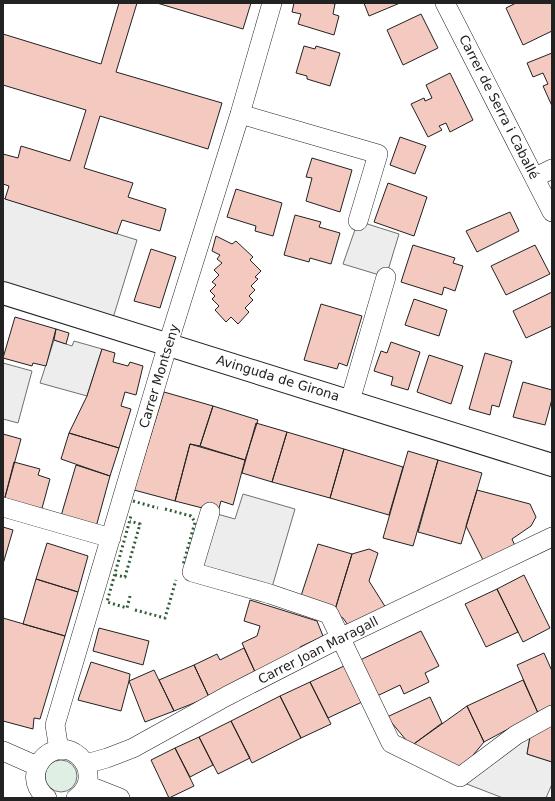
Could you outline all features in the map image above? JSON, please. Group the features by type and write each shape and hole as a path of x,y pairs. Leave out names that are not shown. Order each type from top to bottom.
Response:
{"main road":[{"name":"Avinguda de Girona","path":"3,292 552,465"}],"street":[{"name":"Carrer Montseny","path":"59,750 55,725 168,344 240,114 272,3"},
{"name":"Carrer de Serra i Caballé","path":"445,3 544,173 552,212"},
{"path":"240,114 378,154 358,221"},
{"path":"350,401 386,277"},
{"path":"3,508 111,538"},
{"path":"210,512 192,572 270,594 330,614 340,638 391,743 460,777 516,735 552,715"},
{"name":"Carrer Joan Maragall","path":"86,764 133,748 227,696 340,638 552,537"},
{"path":"45,797 36,782 35,774 37,766 48,754 59,750 67,750 81,758 86,764 88,774 82,792 120,798"},
{"path":"3,751 37,766"}],"green space":[{"path":"58,760 64,760 74,767 77,776 76,782 70,789 64,792 58,792 48,785 45,779 45,773 52,763"}],"shaded area":[{"path":"3,198 137,240 113,318 3,284"},
{"path":"358,221 399,234 386,277 343,264"},
{"path":"54,340 72,346 74,341 102,349 87,396 40,383"},
{"path":"3,363 32,371 18,423 3,419"},
{"path":"243,494 295,509 270,594 199,574 210,512 235,519"},
{"path":"532,726 527,754 552,762 552,784 546,798 503,798 459,781"}],"building":[{"path":"119,3 137,3 116,72 222,103 208,149 100,116 84,168 133,183 128,197 166,209 160,231 122,220 117,234 5,199 9,186 3,184 3,154 18,158 21,146 70,161 86,110 3,85 3,34 101,64"},
{"path":"157,3 251,3 243,29"},
{"path":"294,3 335,4 333,14 339,16 334,35 298,24 301,14 292,12"},
{"path":"364,3 400,3 369,16"},
{"path":"516,3 552,3 552,31 523,45 506,8"},
{"path":"421,14 438,48 403,65 387,30"},
{"path":"304,46 315,49 316,46 340,53 330,86 307,79 307,76 296,73"},
{"path":"552,53 552,106 543,86 548,84 543,73 533,77 527,63"},
{"path":"450,73 473,120 450,132 446,123 439,126 442,130 428,137 411,104 424,98 425,101 432,98 426,85"},
{"path":"400,137 426,146 415,174 390,165"},
{"path":"312,158 352,170 340,212 306,201 312,178 306,177"},
{"path":"388,183 427,197 414,236 374,222"},
{"path":"236,189 282,203 273,236 255,231 256,226 227,217"},
{"path":"510,212 519,231 477,252 466,231"},
{"path":"295,215 321,222 319,227 340,233 331,264 310,258 309,262 284,255"},
{"path":"216,236 232,244 236,241 253,257 250,260 261,271 255,277 258,279 251,286 255,290 249,296 253,300 245,308 249,312 238,324 231,317 226,322 215,310 219,306 212,299 215,296 210,291 216,285 212,282 219,275 214,270 222,263 217,259 220,255 212,251"},
{"path":"413,245 455,258 453,263 463,266 455,291 444,287 442,295 401,282"},
{"path":"535,245 550,274 506,295 491,266"},
{"path":"151,249 176,257 160,308 134,301"},
{"path":"552,292 552,326 526,338 513,311"},
{"path":"414,299 447,310 439,336 405,325"},
{"path":"321,304 362,316 347,366 339,363 337,369 304,360"},
{"path":"15,317 56,329 46,366 33,363 32,366 3,358"},
{"path":"56,329 69,333 66,344 54,340"},
{"path":"391,342 420,352 408,390 391,385 393,377 374,371 381,351 387,353"},
{"path":"102,349 115,353 113,362 128,366 130,362 143,366 136,395 125,392 121,406 131,409 119,448 69,433 87,396"},
{"path":"485,353 512,361 499,407 492,405 490,415 469,409"},
{"path":"429,355 463,366 451,404 417,392"},
{"path":"523,382 552,390 552,399 545,425 513,417"},
{"path":"164,392 213,406 200,446 190,444 175,501 134,490"},
{"path":"213,406 258,420 245,460 200,446"},
{"path":"256,423 287,432 272,482 242,473"},
{"path":"287,432 344,449 330,498 272,482"},
{"path":"69,433 119,448 110,476 61,459"},
{"path":"3,434 21,439 4,501 3,501"},
{"path":"190,444 245,460 233,505 221,501 218,512 175,501"},
{"path":"344,449 403,467 389,515 330,498"},
{"path":"408,451 438,460 413,546 383,538"},
{"path":"438,460 482,473 461,544 418,532"},
{"path":"14,462 40,469 38,475 50,479 41,512 4,501"},
{"path":"76,465 110,476 96,527 61,516"},
{"path":"477,490 530,504 536,517 531,526 512,539 516,548 485,564 466,526"},
{"path":"3,527 13,530 3,564"},
{"path":"47,543 88,556 78,592 36,579"},
{"path":"318,544 352,554 334,613 299,602"},
{"path":"369,549 378,553 369,581 386,608 350,628 343,618 334,613 352,554"},
{"path":"524,575 550,628 523,642 497,589"},
{"path":"36,579 78,592 65,636 23,624"},
{"path":"497,589 518,632 486,647 465,604"},
{"path":"250,600 317,621 323,636 300,647 302,651 256,674 242,643 257,636 260,626 244,621"},
{"path":"3,618 65,636 40,719 34,718 33,729 3,721"},
{"path":"99,628 149,641 143,665 93,651"},
{"path":"421,631 439,666 425,673 429,682 404,694 400,685 375,697 358,661"},
{"path":"244,648 256,674 209,697 194,665 217,654 220,660"},
{"path":"544,653 552,671 552,707 538,713 517,665"},
{"path":"91,662 130,674 121,711 78,700"},
{"path":"194,665 209,697 174,711 159,680"},
{"path":"344,666 362,702 328,718 310,682"},
{"path":"154,670 174,711 145,722 129,681"},
{"path":"523,680 538,713 484,742 467,706"},
{"path":"310,682 331,724 301,738 280,696"},
{"path":"280,696 301,738 252,763 231,721"},
{"path":"430,697 442,723 411,746 387,717"},
{"path":"467,706 484,742 459,772 411,746"},
{"path":"231,721 250,758 218,774 199,737"},
{"path":"552,722 552,762 527,754 531,731"},
{"path":"199,737 213,765 190,777 175,748"},
{"path":"175,748 194,786 169,798 151,760"}],"hedge":[{"path":"133,501 158,508"},
{"path":"165,509 191,516 195,522 183,565"},
{"path":"130,596 127,608 107,602 131,516"},
{"path":"115,575 125,577 140,524 130,521"},
{"path":"135,610 165,618 176,580"}]}
